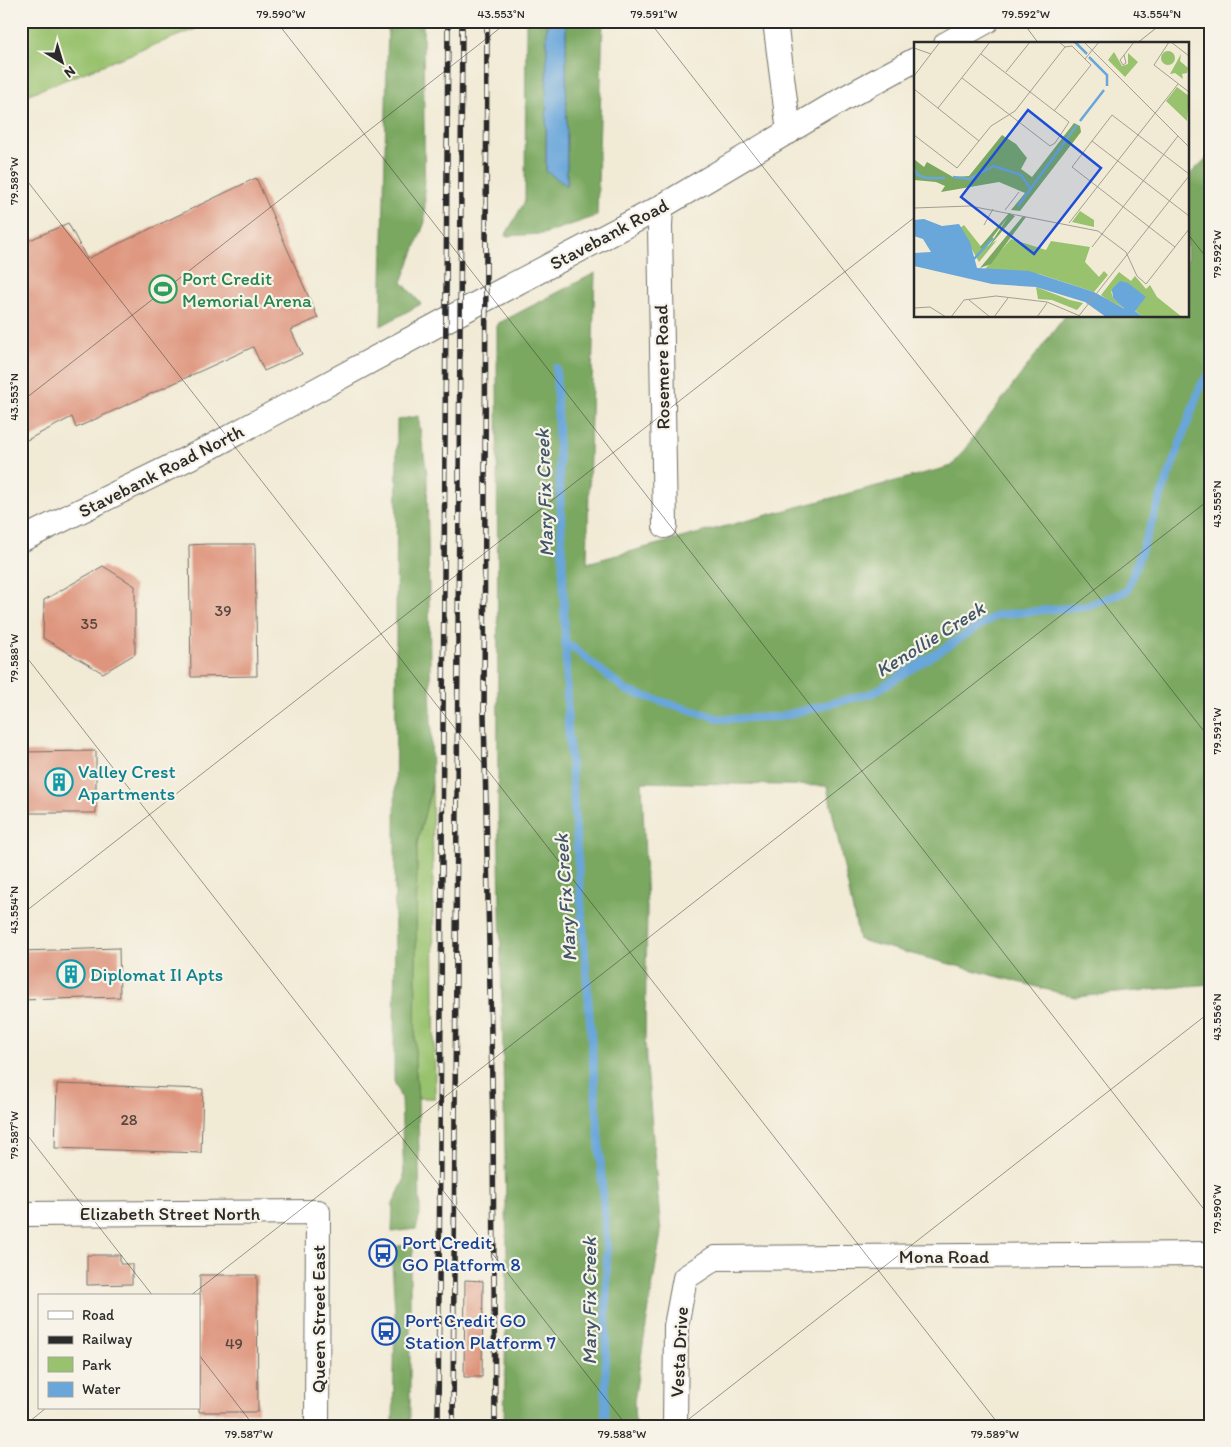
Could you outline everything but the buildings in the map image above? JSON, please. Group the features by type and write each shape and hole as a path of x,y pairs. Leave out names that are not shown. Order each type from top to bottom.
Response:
{"street":[{"path":"775,21 789,132"},
{"path":"950,42 987,21"},
{"name":"Stavebank Road","path":"299,399 661,208 843,99 914,61"},
{"name":"Rosemere Road","path":"661,208 665,526"},
{"name":"Stavebank Road North","path":"21,540 211,447 299,399"},
{"name":"Elizabeth Street North","path":"21,1214 318,1212"},
{"name":"Queen Street East","path":"317,1426 318,1212"},
{"name":"Mona Road","path":"685,1278 715,1258 1210,1254"},
{"name":"Vesta Drive","path":"675,1426 676,1326 685,1278"}],"green space":[{"path":"21,21 216,21 21,97"},
{"path":"388,21 423,21 425,222 402,282 421,304 381,326"},
{"path":"526,21 547,21 546,171 567,185 566,21 603,21 597,216 543,234 505,236 525,201"},
{"path":"1210,155 1210,984 1075,997 859,940 827,786 642,782 647,908 645,1043 661,1233 634,1401 635,1426 504,1426 507,1257 498,808 497,324 595,273 587,563 952,466 1063,318 1188,318 1188,176"},
{"path":"418,416 427,474 432,785 417,843 415,1064 418,1098 420,1215 416,1229 392,1232 393,1204 404,1180 401,1099 394,1081 397,420"},
{"path":"432,785 435,1098 418,1098 415,1064 417,843"},
{"path":"414,1244 410,1272 410,1426 393,1426 395,1311 391,1247"}],"water":[{"path":"547,21 566,21 567,186 546,171"}],"waterway":[{"name":"Mary Fix Creek","path":"556,368 568,726 607,1250 605,1426"},
{"name":"Kenollie Creek","path":"567,643 627,691 721,719 778,717 873,693 997,615 1086,606 1127,591 1201,385 1210,372"}],"railway":[{"path":"438,1426 448,21"},
{"path":"453,1426 462,21"},
{"path":"487,21 484,714 493,1127 495,1426"}],"place":[{"name":"Port Credit Memorial Arena","path":"163,289"},
{"name":"Valley Crest Apartments","path":"59,782"},
{"name":"Diplomat II Apts","path":"71,974"},
{"name":"Port Credit GO Platform 8","path":"383,1253"},
{"name":"Port Credit GO Station Platform 7","path":"386,1331"}]}
